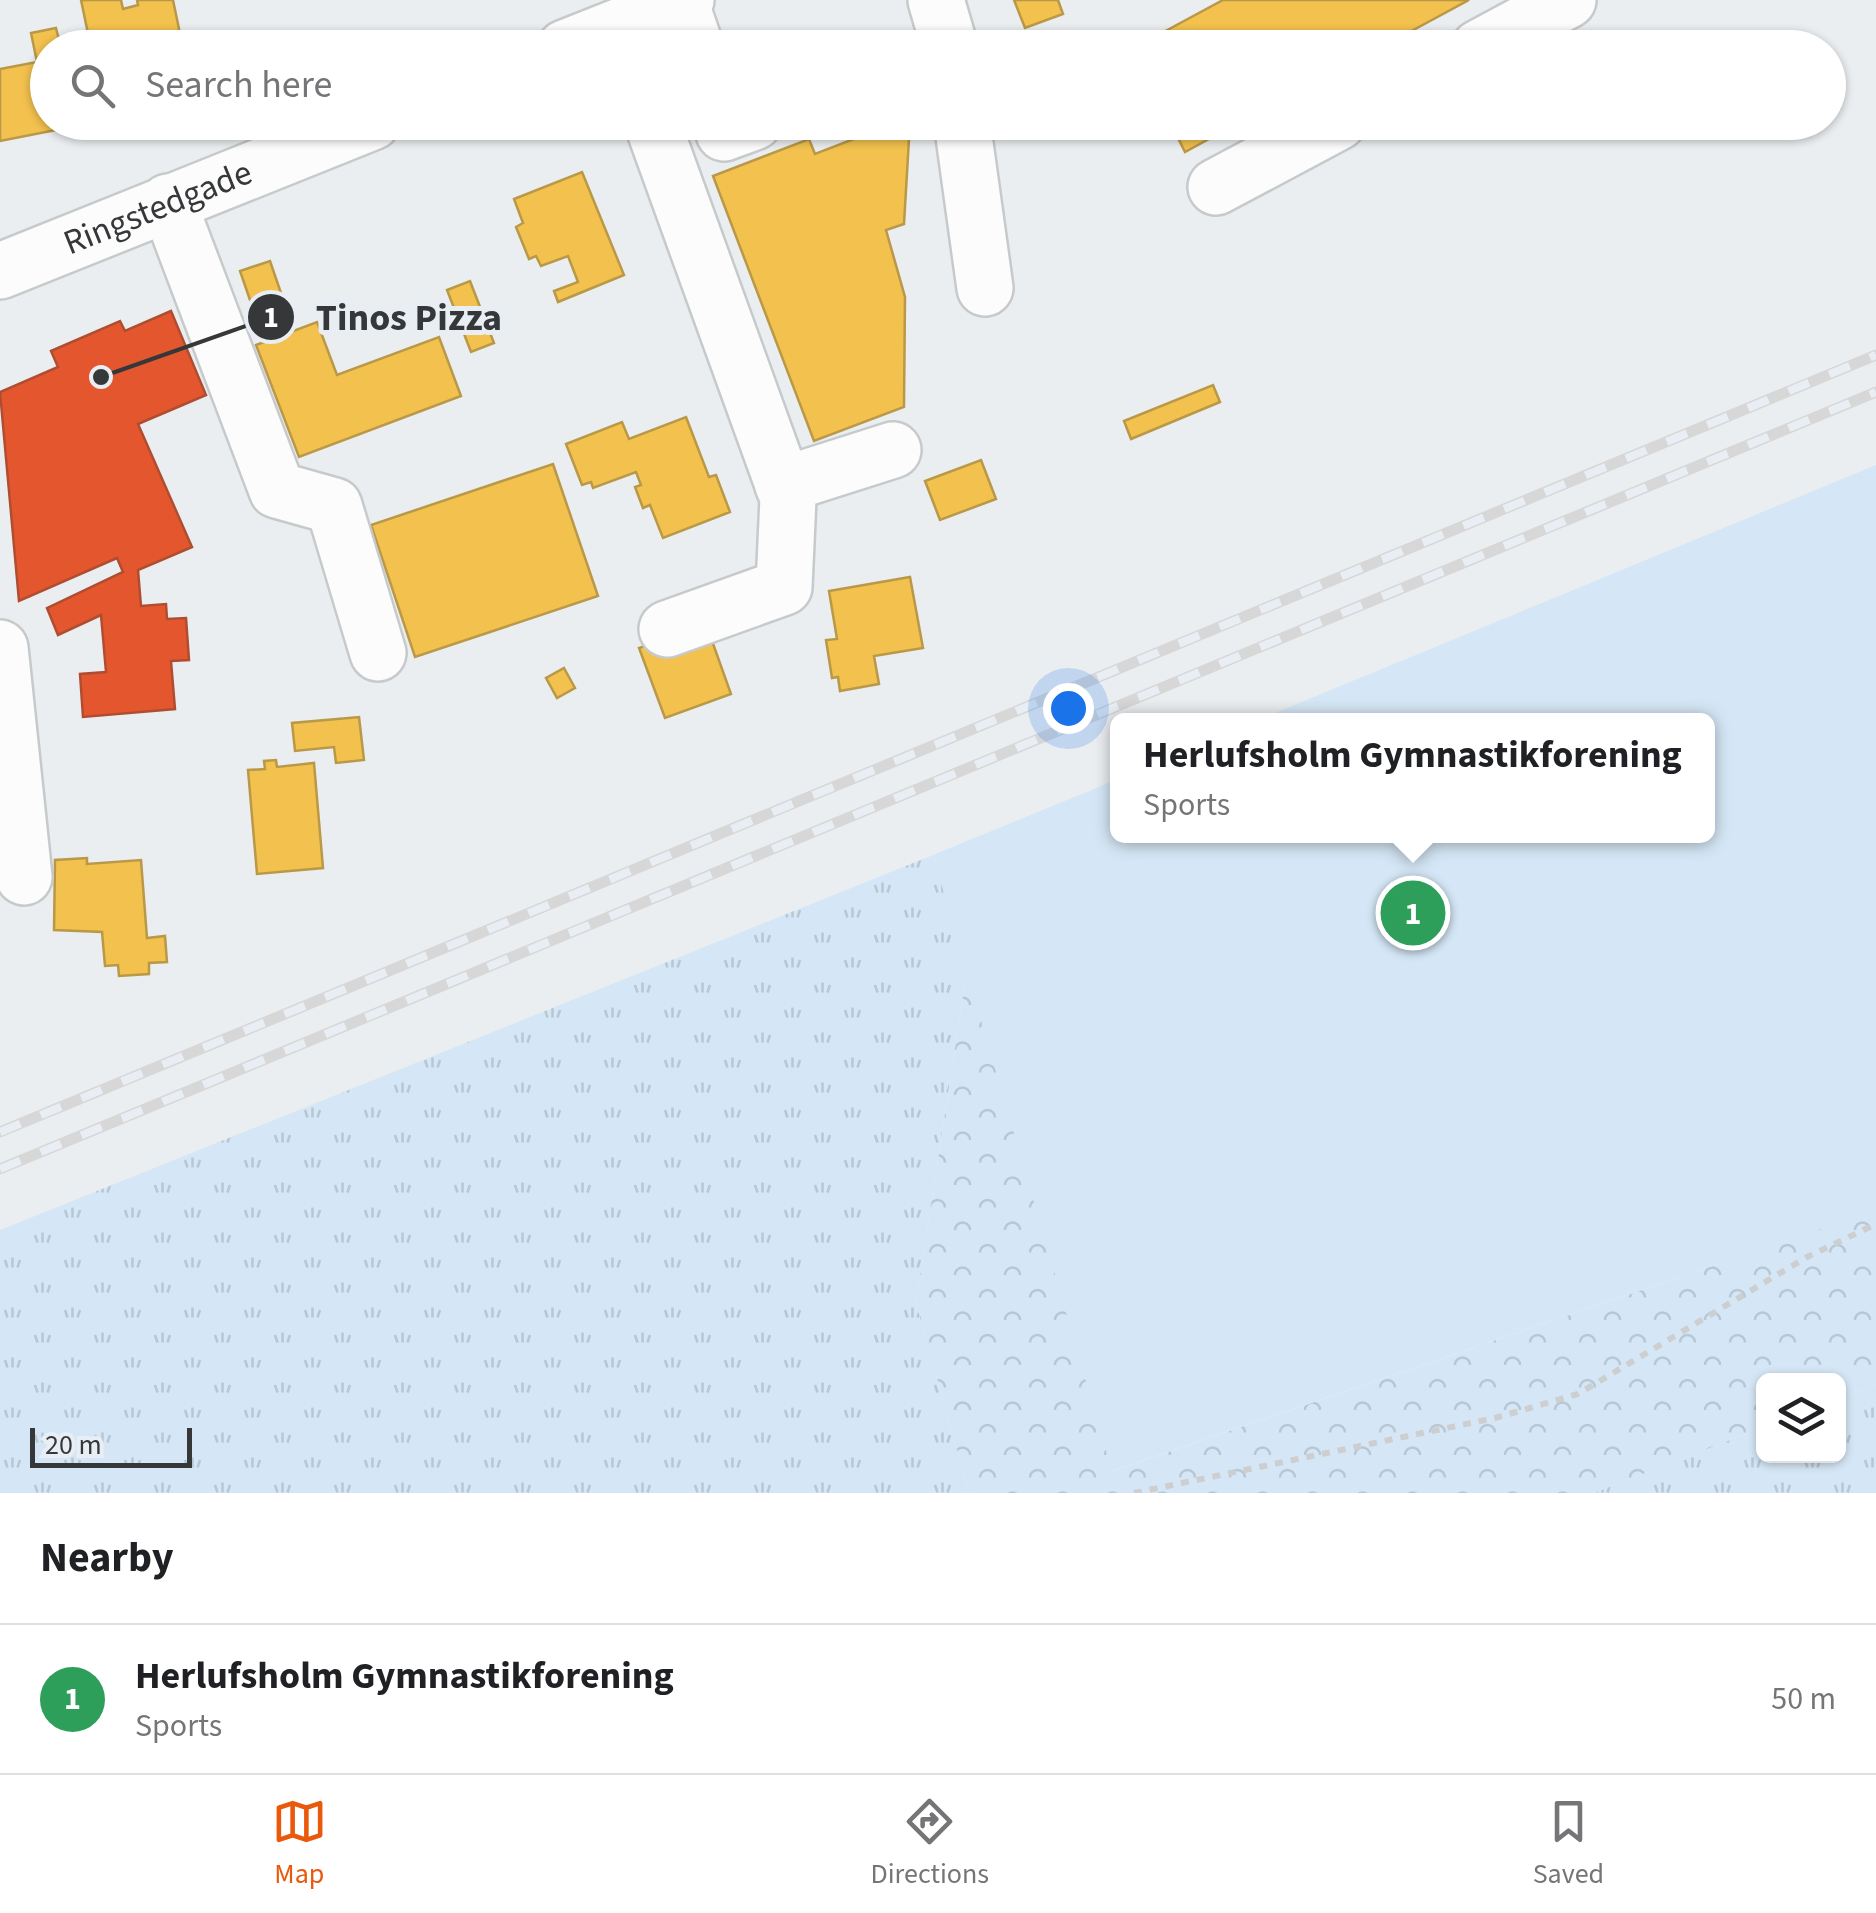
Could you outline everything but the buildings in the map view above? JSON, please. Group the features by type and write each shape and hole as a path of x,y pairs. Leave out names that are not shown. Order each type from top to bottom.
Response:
{"street":[{"path":"936,0 945,30"},
{"path":"1512,30 1568,0"},
{"path":"644,30 687,16"},
{"name":"Ringstedgade","path":"0,272 326,140"},
{"path":"658,140 788,498 784,588 667,630"},
{"path":"964,140 985,288"},
{"path":"1216,187 1304,140"},
{"path":"168,202 277,490 334,506 378,653"},
{"path":"783,485 893,450"},
{"path":"0,648 24,877"}],"path":[{"path":"1134,1493 1495,1418 1578,1394 1807,1257 1876,1224"}],"green space":[{"path":"1876,465 1876,1210 1112,1471 933,855 1110,782 1110,843 1715,843 1715,713 1275,713"},
{"path":"933,855 967,970 916,1303 969,1493 0,1493 0,1230"},
{"path":"967,970 1113,1471 1876,1210 1876,1384 1846,1395 1846,1373 1756,1373 1756,1430 1594,1493 969,1493 916,1303"},
{"path":"1876,1384 1876,1493 1594,1493 1756,1430 1756,1463 1846,1463 1846,1395"}],"railway":[{"path":"0,1132 1876,355"},
{"path":"0,1169 1876,392"}],"place":[{"name":"Tinos Pizza","path":"101,377"},
{"name":"Herlufsholm Gymnastikforening","path":"1413,913"}]}
